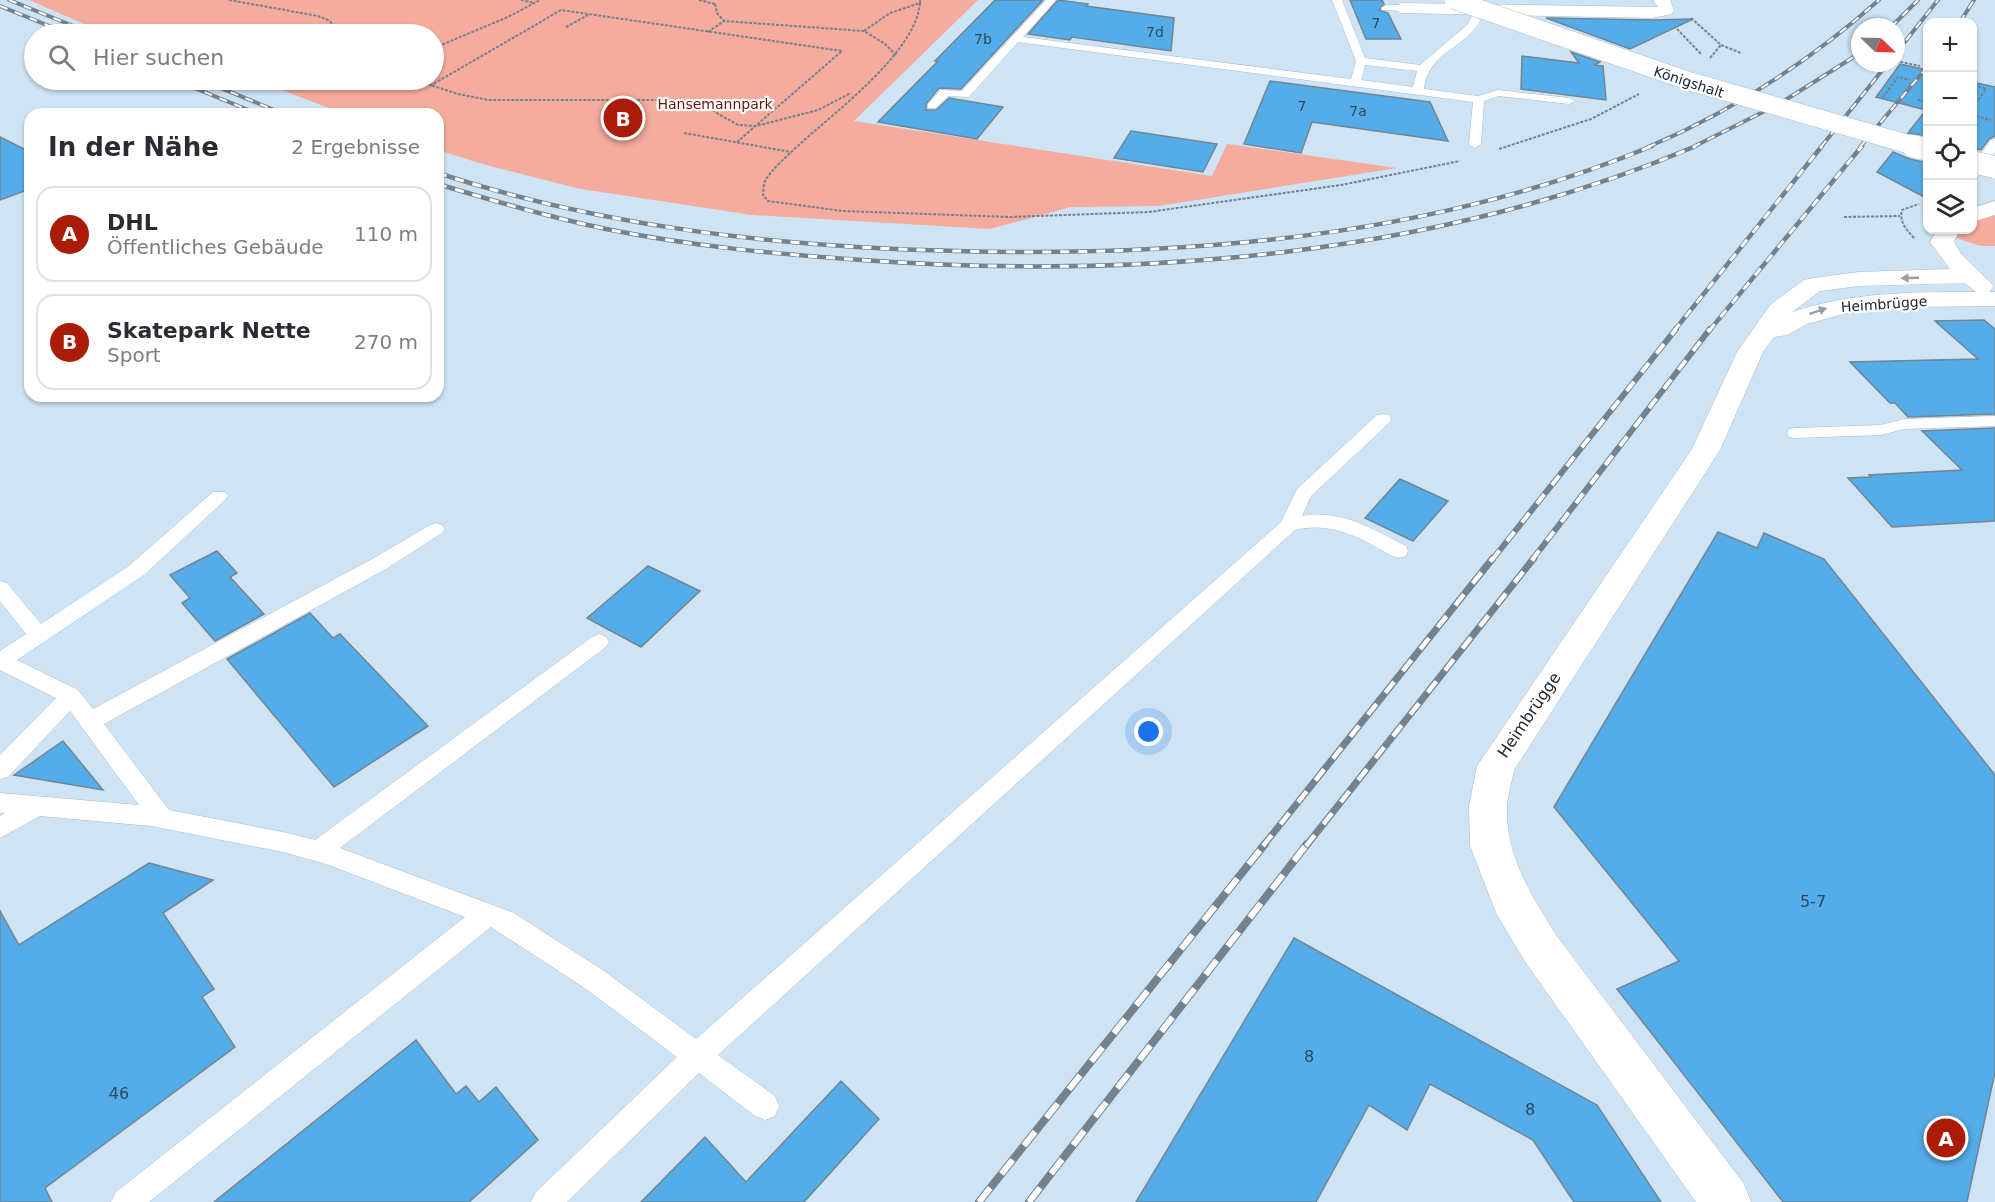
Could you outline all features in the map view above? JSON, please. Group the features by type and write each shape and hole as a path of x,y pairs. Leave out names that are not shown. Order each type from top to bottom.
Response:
{"street":[{"name":"Königshalt","path":"1454,0 1682,80 1777,109 1923,149"},
{"path":"1394,8 1475,10 1663,6"},
{"path":"1977,163 1995,167"},
{"path":"1977,213 1995,208"},
{"path":"1946,234 1942,242 1969,276 1995,297"},
{"name":"Heimbrügge","path":"1726,1202 1541,950 1512,902 1490,846 1488,806 1496,766 1706,450 1750,352 1780,309 1813,285 1858,279 1969,276"},
{"name":"Heimbrügge","path":"1750,352 1784,325 1820,309 1860,303 1995,297"}],"lane":[{"path":"932,106 945,92 965,95 1051,0"},
{"path":"1338,3 1360,61 1355,83"},
{"path":"1338,3 1353,7"},
{"path":"1418,91 1423,69 1449,44 1475,24 1478,14 1475,10"},
{"path":"1016,39 1479,99 1498,93 1569,101"},
{"path":"1360,61 1423,69"},
{"path":"1475,144 1479,99"},
{"path":"1977,169 1995,143"},
{"path":"546,1202 697,1056 1289,525 1303,493 1383,419"},
{"path":"1795,433 1881,430 1904,424 1995,421"},
{"path":"1,660 137,570 219,496"},
{"path":"1289,525 1310,519 1329,520 1352,526 1399,551"},
{"path":"90,721 379,564 436,529"},
{"path":"0,588 39,636"},
{"path":"317,852 599,642"},
{"path":"1,660 71,696 162,818"},
{"path":"0,770 71,696"},
{"path":"0,803 162,818 317,852 488,914 505,921 595,980 765,1106"},
{"path":"0,828 38,806"},
{"path":"126,1202 488,914"}],"path":[{"path":"229,0 318,16 332,24"},
{"path":"521,0 536,3"},
{"path":"444,44 540,0"},
{"path":"699,0 715,4"},
{"path":"715,4 720,0"},
{"path":"864,31 890,13 920,1 919,16 913,30 896,56 856,90 791,152 765,181 763,195 768,201 843,211 1010,217 1149,212 1341,185 1462,160"},
{"path":"715,4 717,13 724,21"},
{"path":"1663,6 1708,60"},
{"path":"444,77 561,10 842,51 737,142"},
{"path":"566,27 588,14"},
{"path":"1688,16 1721,45 1741,52"},
{"path":"708,32 724,21 864,31 885,44 896,56"},
{"path":"1713,55 1721,45"},
{"path":"1905,64 1920,66"},
{"path":"1883,97 1898,77 1910,80"},
{"path":"1977,86 1986,89 1977,102"},
{"path":"444,90 489,100 672,100 708,108 738,124 756,126 818,110 856,90"},
{"path":"1494,151 1591,119 1644,92"},
{"path":"1918,100 1923,102"},
{"path":"1977,116 1995,120"},
{"path":"684,133 791,152"},
{"path":"1844,217 1900,216"}],"green space":[{"name":"Hansemannpark","path":"29,0 978,0 854,121 1212,176 1227,144 1397,168 1159,206 1071,207 990,229 752,215 581,189 444,152 444,108 328,108 282,90 444,90 444,24 84,24"},
{"path":"1995,213 1995,246 1981,246 1956,238 1958,234 1977,234 1977,220"}],"building":[{"path":"995,0 1043,0 961,89 939,88 926,104 926,110 936,110 949,98 1003,107 977,139 878,122 938,61 935,61"},
{"path":"1058,0 1174,18 1171,51 1072,37 1070,40 1028,34"},
{"path":"1350,0 1382,0 1384,4 1379,10 1388,13 1401,39 1366,39"},
{"path":"1546,18 1652,20 1693,19 1630,49"},
{"path":"1571,52 1600,62 1595,65 1603,66 1606,100 1521,89 1522,56 1579,63"},
{"path":"1905,65 1923,69 1923,109 1876,97 1894,72 1905,72"},
{"path":"1270,81 1430,102 1448,141 1312,122 1301,153 1244,144"},
{"path":"1977,83 1995,87 1995,136 1989,139 1981,150 1977,149"},
{"path":"1923,114 1923,135 1908,133"},
{"path":"1131,131 1217,144 1203,172 1114,158"},
{"path":"0,137 24,149 24,191 0,200"},
{"path":"1893,152 1923,162 1923,196 1877,172"},
{"path":"1984,320 1995,329 1995,414 1908,417 1895,403 1890,403 1850,362 1978,359 1935,321"},
{"path":"1995,428 1995,521 1892,527 1848,478 1962,470 1922,431"},
{"path":"1400,479 1448,501 1413,541 1365,518"},
{"path":"1718,532 1757,548 1764,533 1824,559 1995,775 1995,1072 1967,1202 1783,1202 1617,989 1679,961 1554,807"},
{"path":"217,551 237,573 230,577 264,614 215,641 182,603 190,598 170,575"},
{"path":"648,566 700,591 641,647 587,618"},
{"path":"310,613 333,638 340,634 428,726 334,787 227,659"},
{"path":"63,741 103,790 14,775"},
{"path":"149,863 213,880 163,913 214,989 202,997 235,1047 45,1188 52,1202 0,1202 0,911 19,945"},
{"path":"1294,938 1597,1105 1661,1202 1574,1202 1533,1140 1430,1084 1407,1130 1369,1105 1316,1202 1136,1202"},
{"path":"416,1040 456,1094 466,1086 479,1102 496,1087 538,1140 469,1202 214,1202"},
{"path":"841,1081 879,1119 804,1202 641,1202 705,1137 746,1182"}],"railway":[{"path":"9,0 68,24"},
{"path":"1648,147 1680,133 1770,83 1826,44 1879,0"},
{"path":"1900,18 1918,0"},
{"path":"1905,42 1938,0"},
{"path":"1963,18 1974,0"},
{"path":"0,6 44,24"},
{"path":"1693,147 1779,104 1851,59"},
{"path":"1821,147 1881,72"},
{"path":"1860,147 1923,72"},
{"path":"199,90 243,108"},
{"path":"225,90 269,108"},
{"path":"444,175 565,208 630,221 760,239 826,245 957,251 1134,250 1310,235 1398,221 1484,202 1569,177 1652,146"},
{"path":"444,186 585,224 701,245 862,260 967,265 1073,266 1180,262 1286,252 1392,236 1496,213 1597,183 1696,146"},
{"path":"1674,331 1822,146"},
{"path":"1709,331 1862,146"},
{"path":"1492,560 1676,329"},
{"path":"1532,560 1710,329"},
{"path":"1263,846 1493,558"},
{"path":"1306,846 1534,558"},
{"path":"979,1202 1265,844"},
{"path":"1029,1202 1307,844"}],"place":[{"name":"Skatepark Nette","path":"623,118"},
{"name":"DHL","path":"1946,1138"}]}
